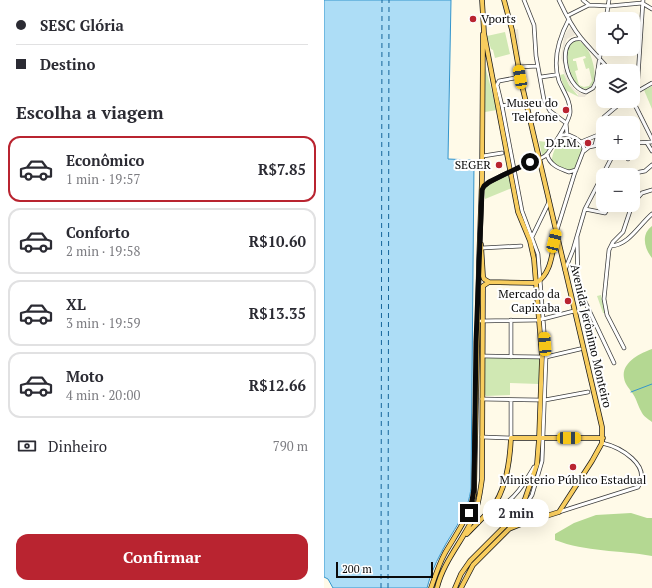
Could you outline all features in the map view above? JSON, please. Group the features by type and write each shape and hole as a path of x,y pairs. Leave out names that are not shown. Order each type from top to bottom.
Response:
{"main road":[{"path":"455,588 461,574 470,561 510,522 525,499 536,464 541,439 544,357 541,319 531,245 520,218 513,170 485,36 482,0"},
{"name":"Avenida Jerônimo Monteiro","path":"504,0 512,30 520,77 602,427 604,442"},
{"path":"431,588 435,575 445,555 469,513 474,495 477,320 483,156 483,15"},
{"path":"437,588 447,562 472,520 480,493 482,479 482,287 484,284 489,282 536,283 547,271 556,233"},
{"path":"480,238 482,248 482,276 489,282"},
{"path":"461,588 473,564 509,529 559,512 604,442 511,438 509,462 505,481 496,502 462,538"}],"street":[{"path":"524,0 534,25 538,66 544,100 550,111 566,123 568,134"},
{"path":"559,0 582,39 604,64"},
{"path":"583,0 589,5"},
{"path":"607,12 609,0"},
{"path":"482,190 486,184 513,170 540,159 547,154 566,123 569,116 570,106 559,81 556,65 561,37 568,17 589,5 608,6 642,1"},
{"path":"642,1 652,10"},
{"path":"638,64 642,1"},
{"path":"582,39 574,38 570,41 565,56 570,77 575,86 581,91 588,91 594,86 599,58"},
{"path":"518,67 538,66"},
{"path":"541,77 555,75"},
{"path":"520,77 499,81 497,85 522,211 538,254 541,319"},
{"path":"640,89 652,83"},
{"path":"502,106 526,101"},
{"path":"605,116 614,108"},
{"path":"636,108 652,139"},
{"path":"558,137 568,134 581,142 584,146 584,151"},
{"path":"581,142 596,136"},
{"path":"556,233 576,170 584,151 595,145 596,142"},
{"path":"640,143 652,142"},
{"path":"647,143 652,151"},
{"path":"483,156 502,153"},
{"path":"547,154 553,165 570,172 576,170"},
{"path":"565,270 586,209 610,160"},
{"path":"640,171 645,170 652,165"},
{"path":"640,195 642,193 652,190"},
{"path":"532,237 549,202"},
{"path":"586,209 596,211"},
{"path":"624,348 607,315 604,300 607,262 611,246 615,239 623,232 630,212"},
{"path":"611,246 617,246 625,242 652,214"},
{"path":"577,238 577,284 614,363"},
{"path":"482,248 521,246"},
{"path":"477,320 541,319 574,311"},
{"path":"511,320 511,357"},
{"path":"483,356 544,357 580,349"},
{"path":"509,529 532,495 542,461 541,439 545,400 544,357"},
{"path":"545,400 588,392"},
{"path":"482,399 538,400"},
{"path":"482,437 511,438 511,400"},
{"path":"604,442 616,447 643,465"},
{"path":"491,513 512,499 536,464"},
{"path":"559,512 638,487 646,476"},
{"path":"496,502 500,507"}],"green space":[{"path":"505,32 510,54 495,58 487,36"},
{"path":"575,40 580,42 588,50 591,56 595,76 593,83 588,88 584,89 578,86 570,71 567,55 571,42","holes":["585,56 586,58 583,59 586,69 589,68 592,81 589,86 584,87 579,85 575,71 578,70 576,61 573,61 573,59"]},
{"path":"483,66 485,66 497,110 485,112"},
{"path":"564,74 569,85 579,97 565,90 560,75"},
{"path":"652,86 652,109 644,90"},
{"path":"565,139 576,143 583,151 573,171 566,170 552,163 552,156 555,149 559,143"},
{"path":"539,141 546,142 551,146 546,153 542,155"},
{"path":"509,175 512,188 485,199 484,186"},
{"path":"652,226 652,258 647,250 645,237 646,233"},
{"path":"601,295 605,313 603,313 597,296"},
{"path":"652,349 652,422 642,413 634,396 625,383 624,373 625,368 632,359"},
{"path":"482,357 539,358 539,384 510,383 510,395 486,396 484,393"},
{"path":"631,513 652,518 652,556 591,549 555,540 555,534 574,523 596,515"}],"shaded area":[{"path":"571,26 575,35 567,39 563,50 567,73 566,74 575,90 582,94 589,93 585,97 578,97 578,94 572,89 565,77 563,70 566,69 561,58 564,37"},
{"path":"518,29 521,65 519,65 514,30"}],"water":[{"path":"324,0 451,0 448,159 471,160 471,163 474,163 471,487 470,496 464,514 437,561 427,588 333,588 328,579 324,577"}],"waterway":[{"path":"631,392 652,384"}],"ferry route":[{"path":"381,588 382,0"},
{"path":"388,588 389,0"}],"place":[{"name":"Vports","path":"473,19"},
{"name":"Museu do Telefone","path":"566,110"},
{"name":"D.P.M.","path":"588,143"},
{"name":"SEGER","path":"499,165"},
{"name":"Mercado da Capixaba","path":"568,301"},
{"name":"Ministerio Público Estadual","path":"573,467"}],"route":[{"path":"469,513 474,489 476,440 476,342 482,190 483,187 489,182 530,162"}]}
